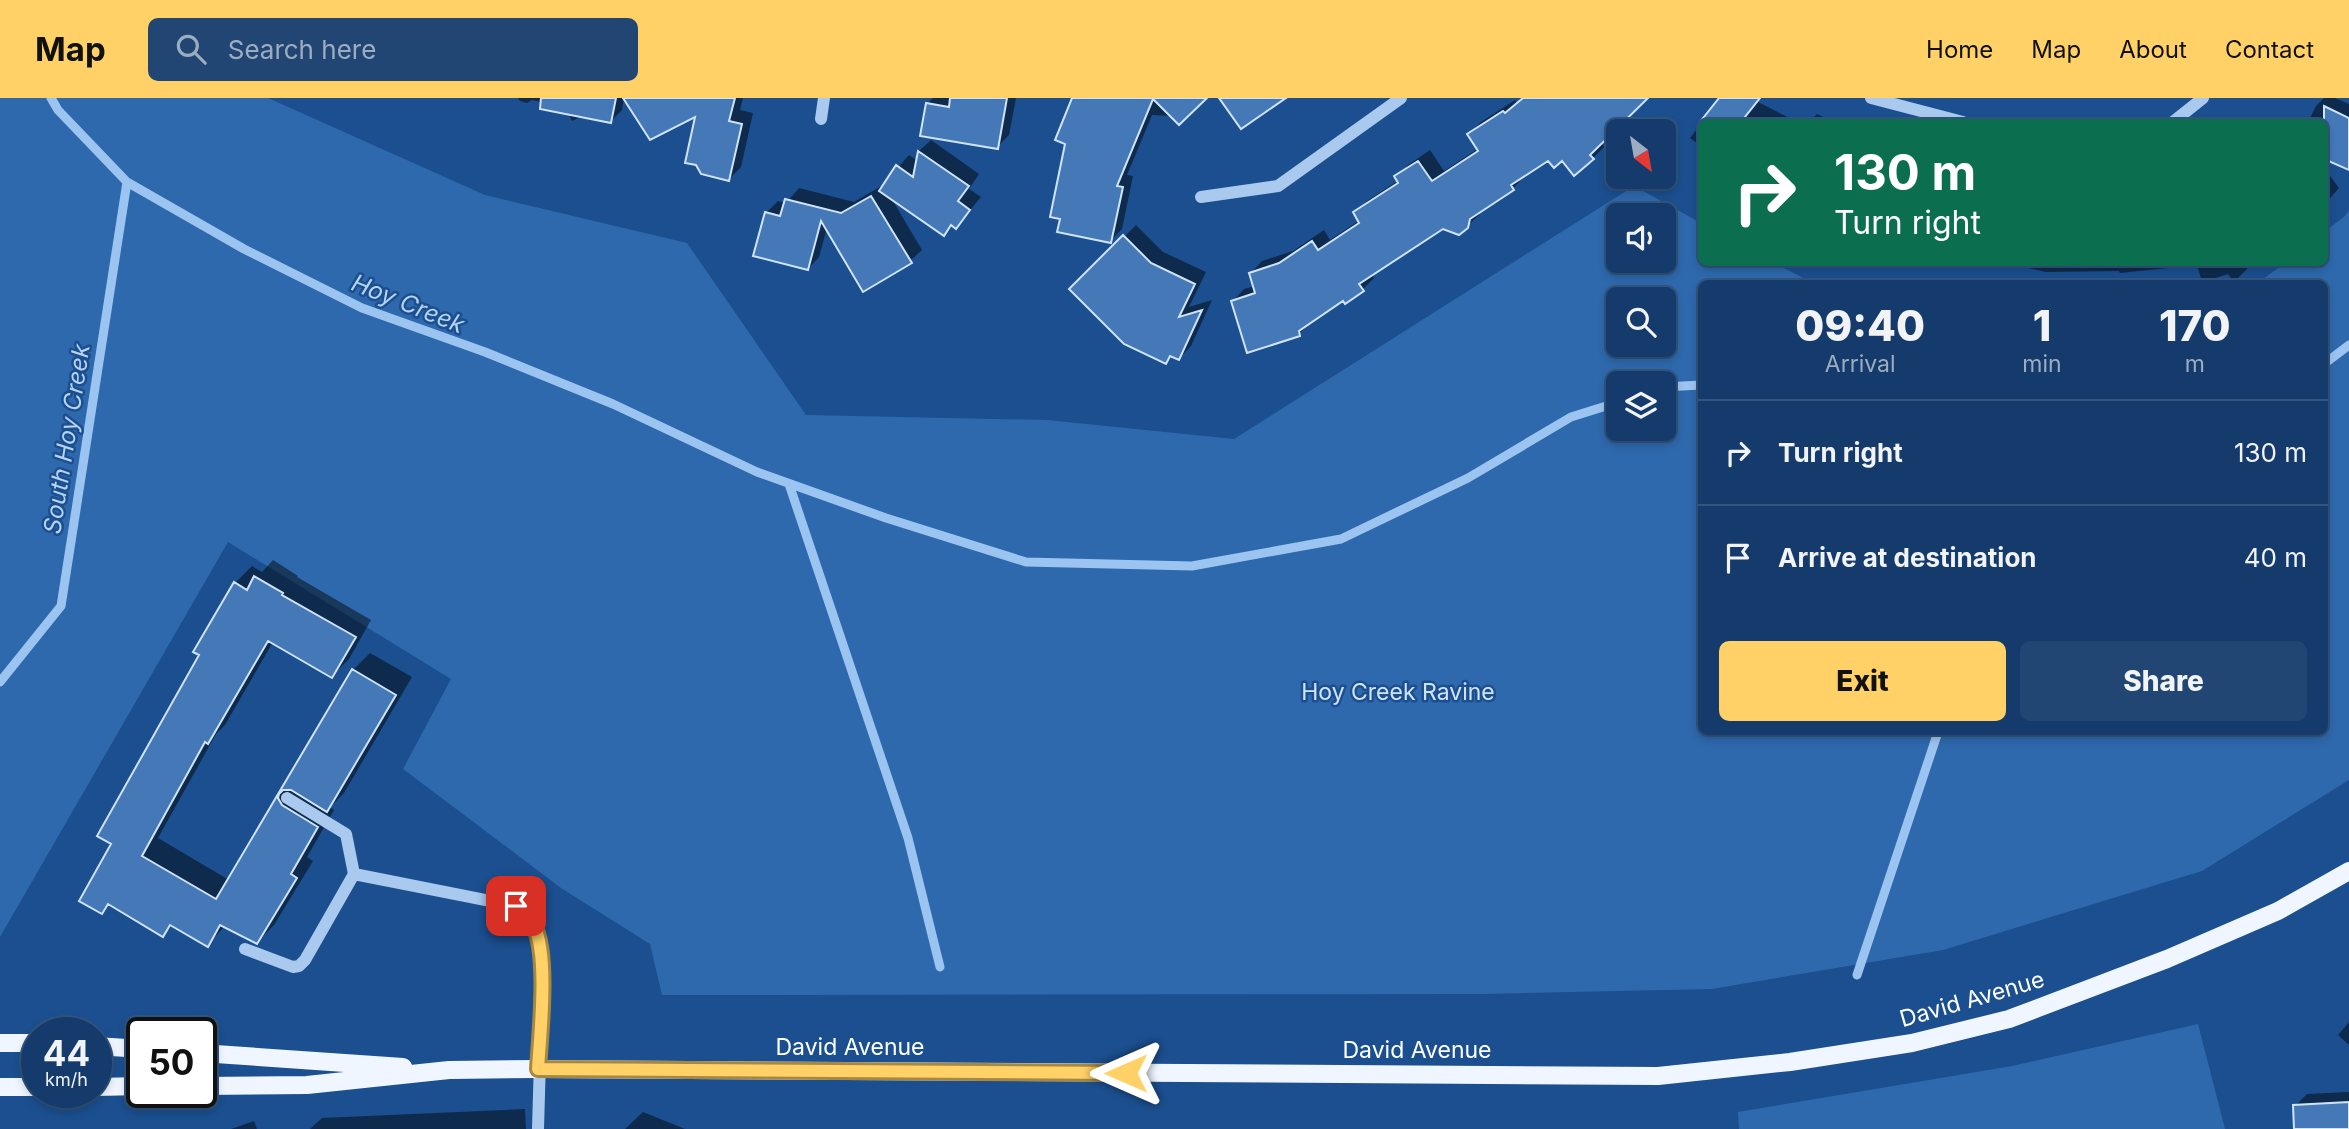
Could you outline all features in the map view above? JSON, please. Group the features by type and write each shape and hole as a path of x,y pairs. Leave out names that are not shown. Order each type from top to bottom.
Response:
{"main road":[{"name":"David Avenue","path":"217,1054 449,1070 1658,1076 1790,1062 1912,1043 2009,1019 2204,943 2278,911 2349,871"},
{"path":"0,1043 21,1043"},
{"name":"David Avenue","path":"217,1086 307,1085 449,1070"},
{"path":"0,1087 21,1087"}],"street":[{"path":"821,119 824,98"},
{"path":"1201,197 1278,186 1401,98"},
{"path":"1871,98 1952,119"},
{"path":"2177,119 2203,98"},
{"path":"245,949 293,967 299,966 306,960 354,874 346,834 287,799"},
{"path":"354,874 516,906 528,916 536,928 542,955 538,1129"}],"green space":[{"name":"Hoy Creek Ravine","path":"0,98 268,98 485,195 687,243 806,415 1047,420 1234,439 1606,204 1606,273 1676,273 1676,209 1698,221 1698,266 1780,266 1807,280 1698,280 1698,735 2328,735 2328,280 2262,280 2281,266 2328,266 2328,229 2349,210 2349,780 2202,871 1943,950 1712,989 1484,994 662,995 650,944 561,888 403,769 451,679 228,542 0,937"},
{"name":"Hoy Creek Ravine","path":"1629,189 1639,189 1665,203 1607,203"},
{"path":"2198,1024 2225,1129 1739,1129 1738,1112 2012,1066"}],"building":[{"path":"541,98 616,98 611,123 540,109"},
{"path":"623,98 735,98 729,121 742,124 729,181 701,174 696,165 685,163 695,117 650,140"},
{"path":"950,98 1007,98 998,149 920,136 926,103 949,107"},
{"path":"1072,98 1207,98 1179,125 1153,99 1117,186 1123,187 1111,243 1057,232 1060,219 1050,217 1065,144 1055,140"},
{"path":"1219,98 1286,98 1241,129"},
{"path":"1523,98 1648,98 1627,119 1606,119 1606,139 1590,155 1594,159 1574,176 1562,161 1554,168 1548,161 1511,185 1514,190 1470,219 1468,228 1459,235 1443,229 1359,284 1364,291 1345,304 1343,301 1299,331 1300,336 1247,353 1231,301 1255,293 1249,273 1279,263 1312,241 1318,250 1359,223 1353,212 1398,183 1394,176 1418,161 1432,181 1478,151 1467,134 1503,111 1505,113"},
{"path":"1719,98 1760,98 1743,119 1702,119"},
{"path":"2324,106 2349,118 2349,170 2328,161 2328,119 2324,119"},
{"path":"918,151 969,186 958,201 970,210 956,229 951,225 944,236 879,191 896,165 913,177"},
{"path":"871,196 912,263 863,292 821,221 808,270 753,256 765,212 780,216 785,199 841,213"},
{"path":"1123,235 1151,263 1195,284 1179,317 1202,310 1179,360 1170,356 1166,364 1124,344 1069,289"},
{"path":"254,576 356,637 332,678 268,641 208,744 205,742 142,856 216,899 352,669 396,695 327,812 291,790 283,790 279,794 282,805 318,827 291,874 297,878 257,944 220,925 208,947 170,925 163,937 108,904 102,914 79,901 111,844 97,836 199,655 193,652 234,582 247,590"},
{"path":"2349,1102 2349,1129 2294,1129 2293,1105"}],"waterway":[{"name":"Hoy Creek","path":"51,98 58,110 127,182 244,249 362,308 485,352 613,404 757,472 886,518 1026,562 1192,566 1341,539 1468,478 1571,417 1606,406"},
{"name":"South Hoy Creek","path":"0,682 61,606 127,182"},
{"path":"2328,361 2349,345"},
{"path":"1676,386 1698,385"},
{"path":"789,484 908,838 940,967"},
{"path":"1857,975 1937,735"}],"route":[{"path":"516,906 528,916 536,928 542,955 538,1069 1126,1073"}]}
